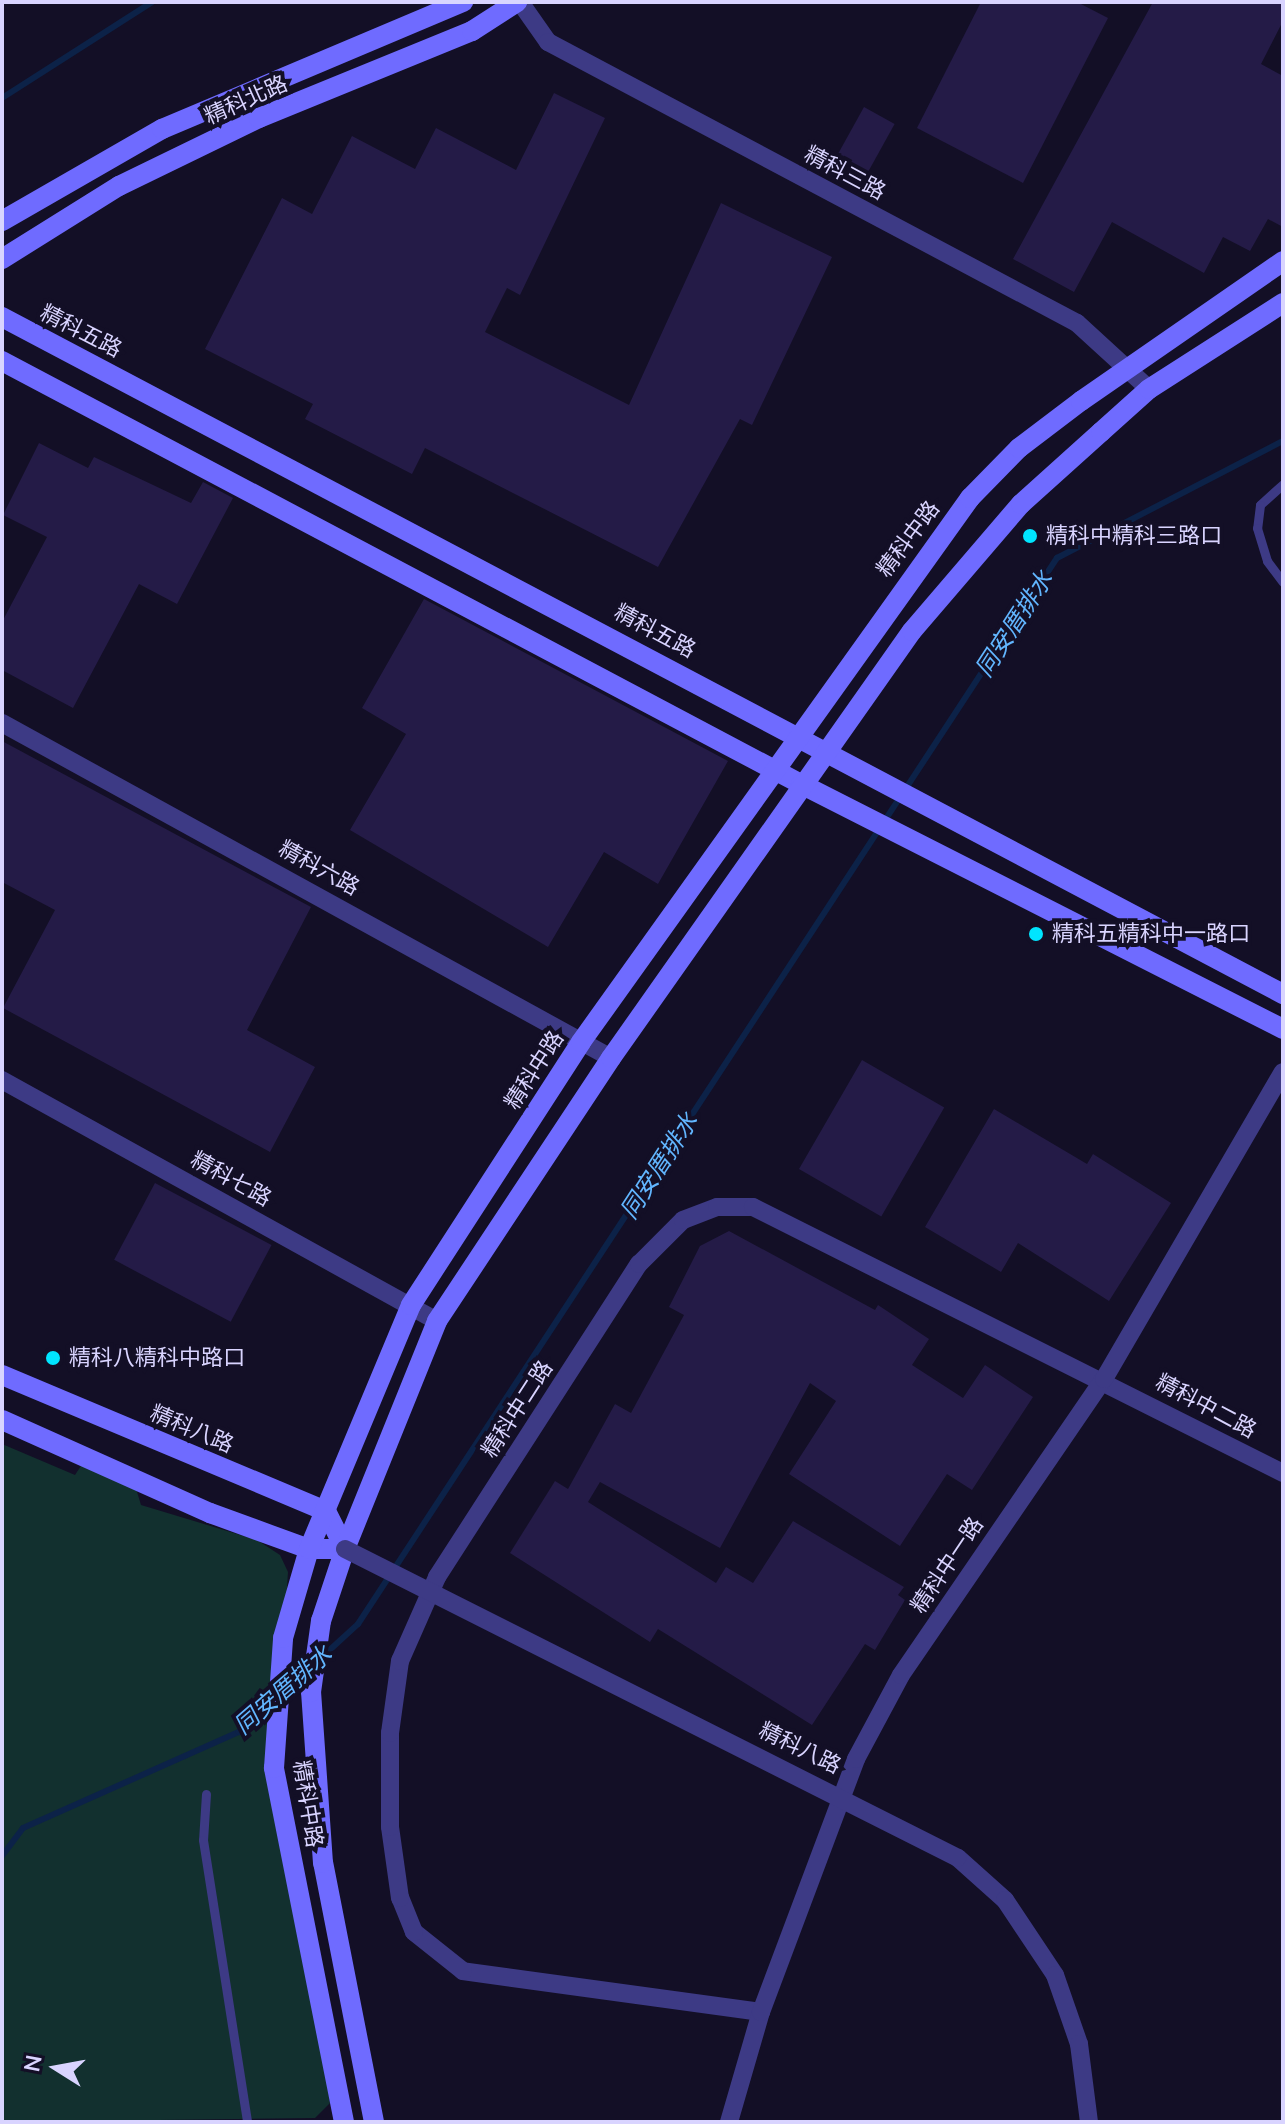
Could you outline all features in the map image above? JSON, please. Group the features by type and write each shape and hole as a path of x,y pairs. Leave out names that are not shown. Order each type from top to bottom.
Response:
{"street":[{"name":"精科北路","path":"2,221 162,129 463,2"},
{"name":"精科北路","path":"2,259 119,186 259,118 458,38 518,2"},
{"name":"精科三路","path":"518,2 548,42 1077,323 1128,366 1149,389"},
{"name":"精科中路","path":"344,2122 274,1768 283,1638 309,1549 411,1305 581,1042 772,766 798,735 970,498 1019,448 1128,366 1283,261"},
{"name":"精科中路","path":"374,2122 323,1863 311,1692 321,1621 345,1549 437,1321 611,1058 801,784 828,753 912,631 1021,504 1149,389 1283,303"},
{"name":"精科五路","path":"2,317 1283,994"},
{"path":"2,361 801,784 1283,1029"},
{"name":"精科六路","path":"2,723 611,1058"},
{"name":"精科中一路","path":"729,2122 761,2012 856,1759 901,1675 1104,1379 1283,1072"},
{"name":"精科七路","path":"2,1080 437,1321"},
{"name":"精科中二路","path":"761,2012 463,1971 414,1932 400,1898 390,1827 390,1733 400,1661 437,1577 639,1264 683,1220 717,1207 753,1207 793,1222 1283,1473"},
{"name":"精科八路","path":"2,1375 326,1511"},
{"name":"精科八路","path":"2,1420 210,1513 309,1549 345,1549 958,1858 1005,1900 1055,1975 1079,2044 1089,2122"},
{"path":"326,1511 345,1549"}],"lane":[{"path":"1283,484 1260,505 1257,528 1267,561 1283,582"},
{"path":"206,1794 203,1840 247,2122"}],"green space":[{"path":"2,1444 75,1475 90,1452 131,1472 141,1505 257,1540 280,1555 288,1572 276,1755 330,2103 315,2118 2,2122"}],"building":[{"path":"981,2 1077,2 1108,18 1023,183 917,128"},
{"path":"1153,2 1283,2 1283,21 1261,64 1283,76 1283,227 1268,219 1250,251 1223,237 1204,273 1112,222 1074,292 1013,259"},
{"path":"554,93 605,118 520,295 507,288 485,332 629,405 721,203 832,257 752,425 740,419 658,567 425,448 412,474 305,419 313,404 205,349 282,198 312,214 352,136 415,169 436,128 516,170"},
{"path":"864,107 895,124 866,175 836,158"},
{"path":"39,443 88,468 94,457 191,503 203,482 233,498 177,604 139,584 73,708 2,670 2,622 47,537 3,515"},
{"path":"424,599 728,761 658,884 604,852 548,947 350,830 406,734 362,708"},
{"path":"2,741 311,907 247,1030 315,1067 270,1152 3,1008 55,910 2,882"},
{"path":"862,1060 944,1108 881,1217 799,1169"},
{"path":"994,1109 1087,1164 1093,1154 1171,1203 1109,1301 1018,1243 1001,1272 925,1227"},
{"path":"155,1183 272,1245 231,1322 114,1260"},
{"path":"729,1231 875,1310 878,1305 929,1339 912,1365 963,1398 985,1365 1033,1397 972,1490 947,1474 900,1546 789,1474 836,1401 810,1383 720,1548 600,1482 588,1502 716,1583 726,1567 753,1583 793,1521 904,1587 898,1595 905,1600 875,1650 865,1644 812,1725 658,1629 650,1642 510,1553 555,1481 568,1489 615,1404 631,1413 684,1315 669,1307 700,1246"}],"waterway":[{"path":"2,98 152,2"},
{"name":"同安厝排水","path":"322,1657 358,1624 1057,558 1283,441"},
{"name":"同安厝排水","path":"286,1689 308,1670"},
{"name":"同安厝排水","path":"2,1856 23,1828 239,1732 272,1702"}],"place":[{"name":"精科中精科三路口","path":"1030,536"},
{"name":"精科五精科中一路口","path":"1036,934"},
{"name":"精科八精科中路口","path":"53,1358"}]}
